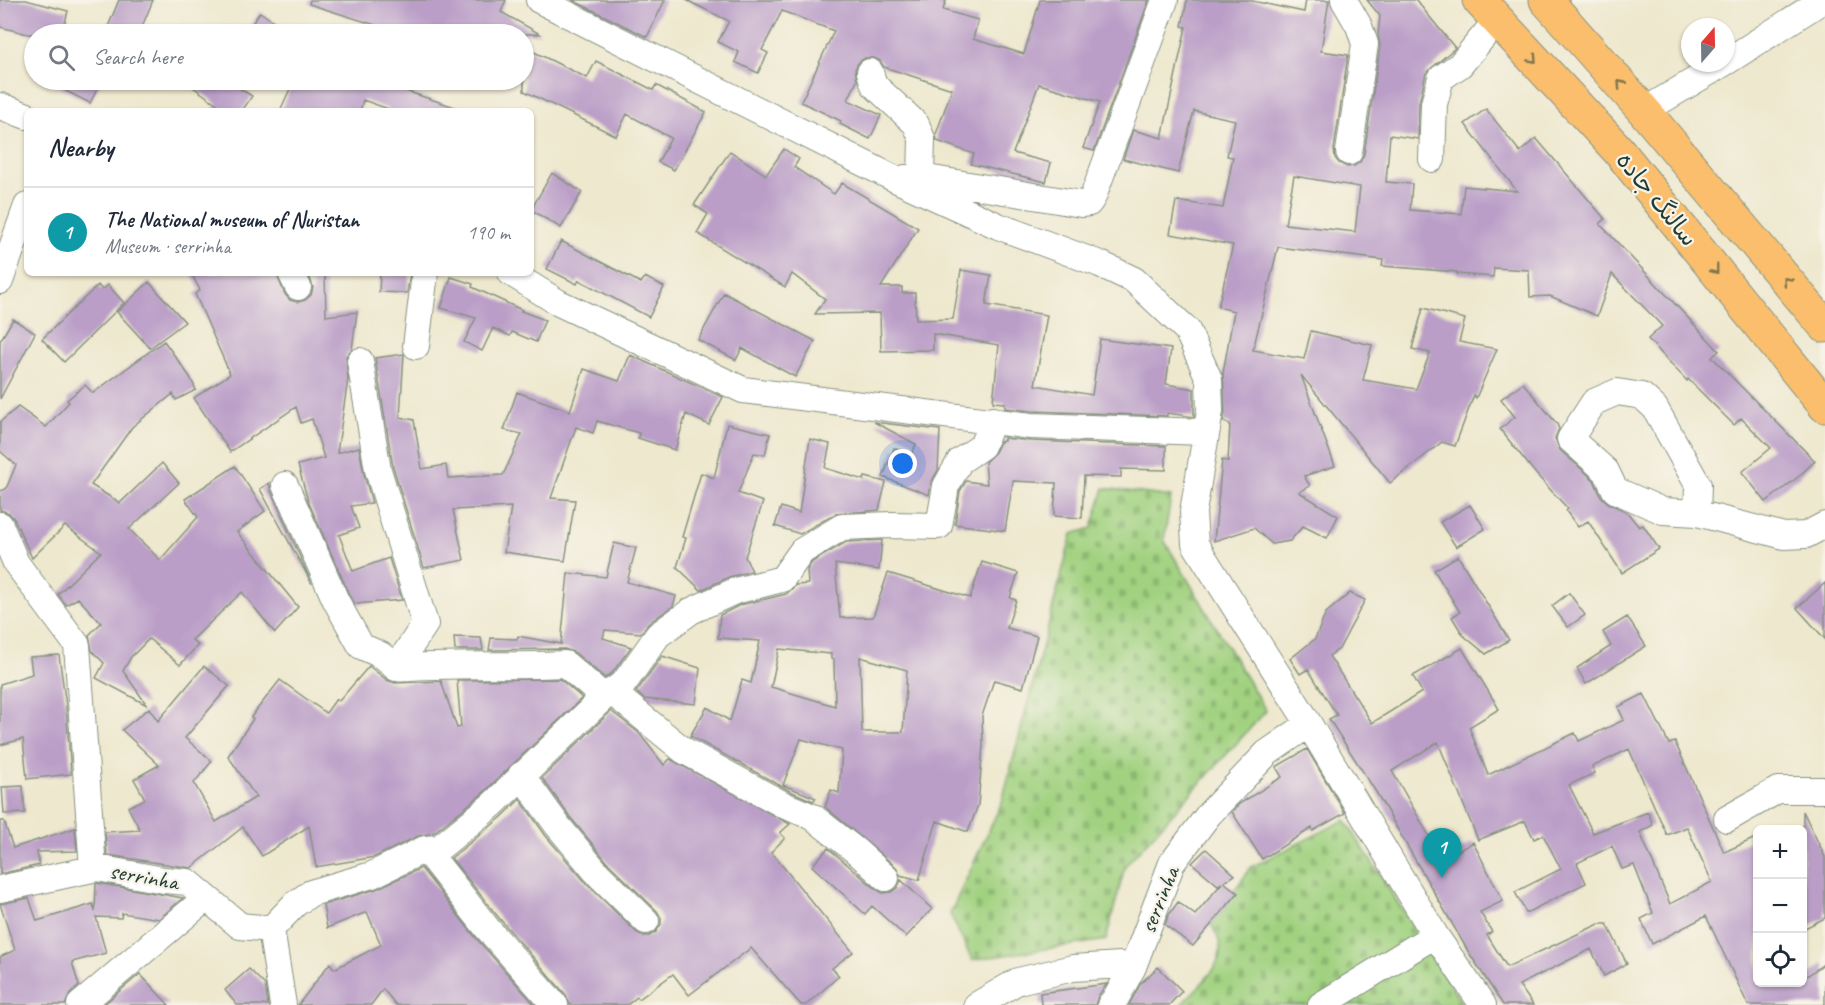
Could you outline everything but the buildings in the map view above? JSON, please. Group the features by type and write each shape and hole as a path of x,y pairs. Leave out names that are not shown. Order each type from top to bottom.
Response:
{"highway":[{"name":"سالنگ جاده","path":"1546,0 1644,111 1825,326"},
{"name":"سالنگ جاده","path":"1488,10 1618,150 1825,406"}],"street":[{"path":"539,0 893,178 998,226 1090,260 1134,280 1187,330 1209,379 1210,411 1193,512 1195,544 1309,724 1435,935 1483,1005"},
{"path":"893,178 921,177 1081,204 1089,203 1165,0"},
{"path":"1344,0 1359,26 1365,44 1349,152"},
{"path":"1735,56 1823,0"},
{"path":"1432,159 1434,104 1441,78 1460,65 1488,10"},
{"path":"870,72 874,85 916,124 922,140 921,177"},
{"path":"1644,111 1708,72"},
{"path":"0,106 24,115"},
{"path":"0,281 24,214"},
{"path":"416,346 425,276"},
{"path":"517,276 559,303 743,390 1031,426 1205,432"},
{"path":"360,361 378,471 425,624 396,668"},
{"path":"1697,513 1698,484 1655,408 1642,396 1617,392 1594,402 1570,439 1606,471 1615,490 1663,510 1697,513 1784,536 1806,535 1825,525"},
{"path":"283,1005 271,929 295,904 311,893 372,875 424,849 438,848 492,805 521,775 624,683 658,635 691,611 735,591 783,579 802,551 842,527 939,526 946,486 960,461 982,446 993,420"},
{"path":"285,485 336,601 361,646 381,656 396,668 565,664 683,750 784,805 813,817 886,878"},
{"path":"0,525 15,563 77,645 93,869"},
{"name":"serrinha","path":"1110,1005 1133,966 1172,863 1209,814 1268,753 1309,724"},
{"path":"521,775 558,826 598,874 646,921"},
{"path":"1727,819 1778,790 1825,790"},
{"path":"424,849 432,856 453,887 487,928 555,1005"},
{"name":"serrinha","path":"0,889 97,868 188,882 240,926 271,929"},
{"path":"80,1005 206,898"},
{"path":"1321,1005 1435,935"},
{"path":"977,1005 1018,981 1073,968 1133,966"}],"green space":[{"path":"1104,488 1171,497 1164,540 1266,711 1125,866 1106,940 972,960 950,914 1002,802 1072,534 1092,528"},
{"path":"1345,820 1463,1005 1181,1005 1214,968 1220,951 1219,941 1211,923 1251,867"}],"place":[{"name":"The National museum of Nuristan","path":"1442,878"}]}
